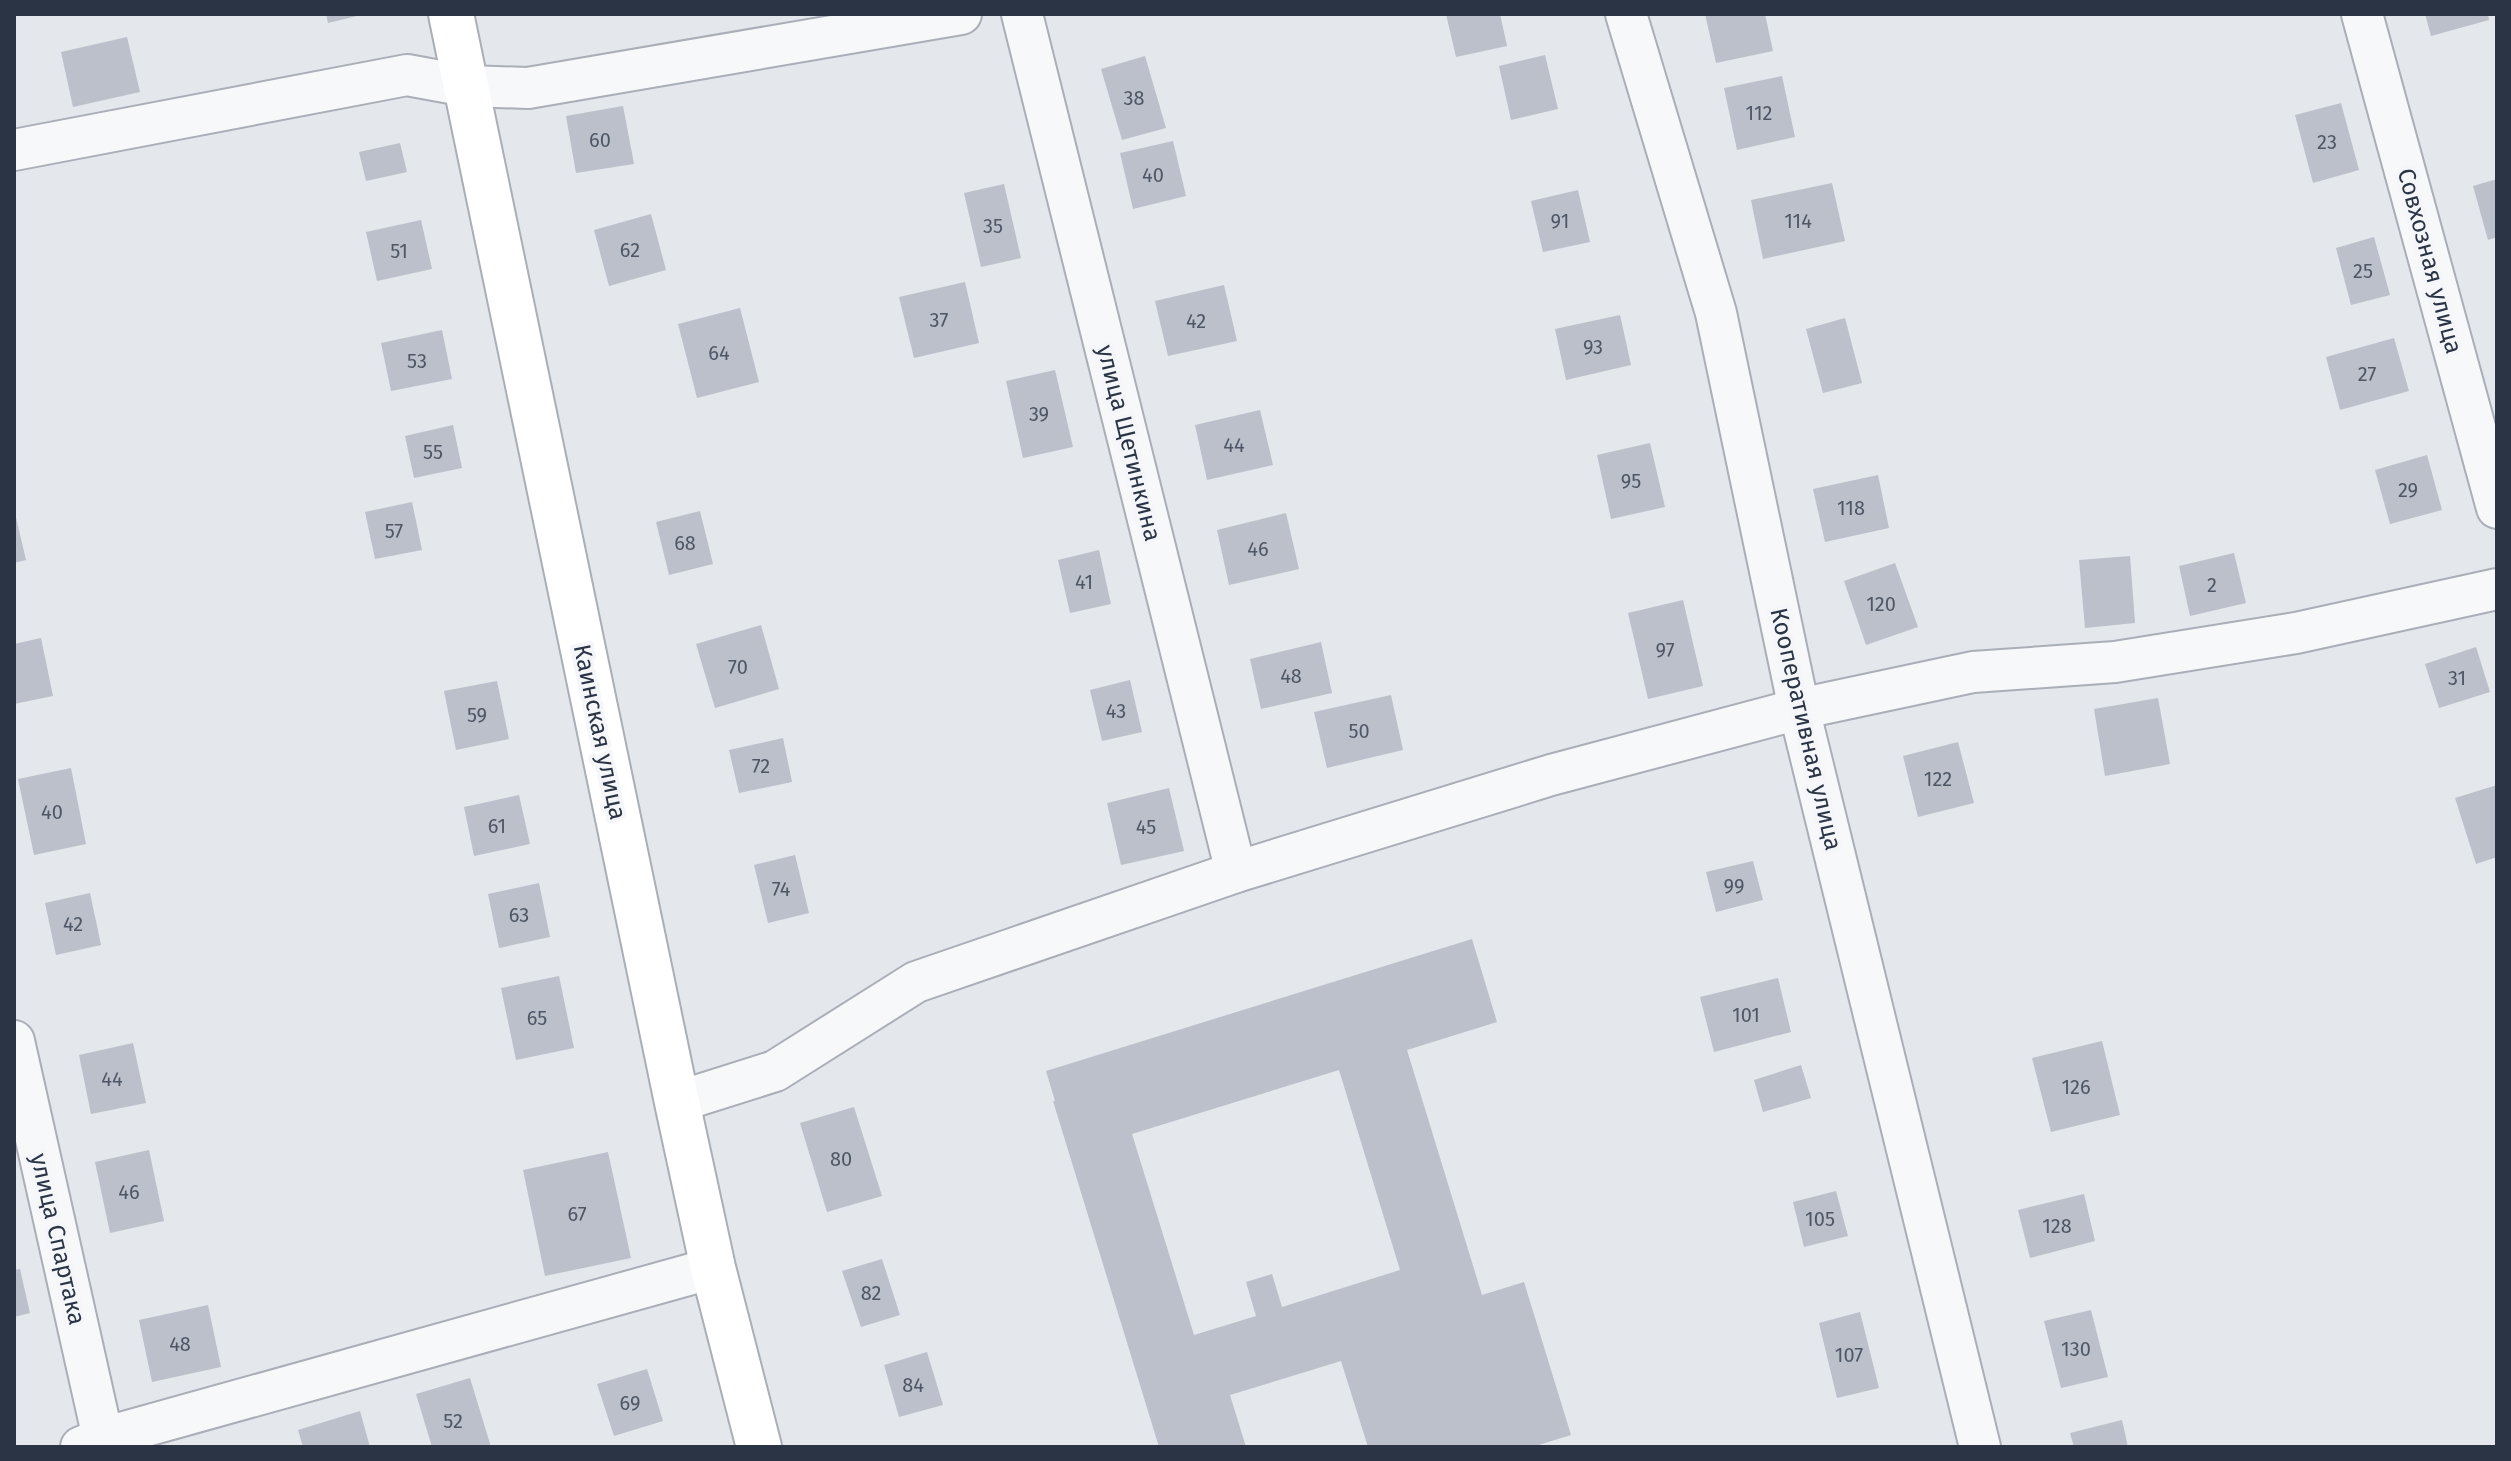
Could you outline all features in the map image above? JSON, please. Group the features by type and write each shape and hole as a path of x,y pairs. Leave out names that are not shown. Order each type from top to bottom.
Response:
{"main road":[{"name":"Каинская улица","path":"451,14 677,1102 713,1268 759,1447"}],"street":[{"path":"14,150 407,75 467,86 528,88 961,14"},
{"name":"улица Щетинкина","path":"1022,14 1236,872"},
{"name":"Кооперативная улица","path":"1626,14 1716,313 1799,709 1980,1447"},
{"name":"Совхозная улица","path":"2362,14 2497,508"},
{"path":"677,1102 775,1071 916,982 1236,872 1551,775 1799,709 1973,672 2115,662 2296,633 2497,589"},
{"name":"улица Спартака","path":"14,1041 92,1442"},
{"path":"92,1442 713,1268"}],"building":[{"path":"326,14 361,14 361,15 328,23"},
{"path":"1446,14 1500,14 1507,46 1456,57"},
{"path":"1705,14 1765,14 1773,51 1716,63"},
{"path":"2425,14 2488,14 2489,20 2431,36"},
{"path":"127,37 140,92 73,107 61,52"},
{"path":"1545,55 1558,109 1511,120 1499,66"},
{"path":"1145,56 1166,128 1122,140 1101,69"},
{"path":"1782,76 1795,137 1737,150 1724,88"},
{"path":"2341,103 2359,170 2313,183 2295,115"},
{"path":"623,106 634,164 576,173 566,116"},
{"path":"1173,141 1186,196 1133,209 1120,153"},
{"path":"400,143 407,172 366,181 359,152"},
{"path":"2497,179 2497,237 2488,240 2473,186"},
{"path":"1832,183 1845,241 1763,259 1751,200"},
{"path":"1004,184 1021,258 981,267 964,193"},
{"path":"1578,190 1590,242 1543,252 1531,201"},
{"path":"651,214 666,270 609,286 594,230"},
{"path":"421,220 432,269 377,281 366,232"},
{"path":"2374,237 2390,295 2351,305 2336,248"},
{"path":"965,282 979,343 914,358 899,297"},
{"path":"1224,285 1237,341 1168,356 1155,301"},
{"path":"740,308 759,382 697,398 678,324"},
{"path":"1620,315 1631,365 1566,380 1555,329"},
{"path":"1845,318 1862,383 1823,393 1806,329"},
{"path":"442,330 452,379 391,391 381,343"},
{"path":"2394,338 2409,391 2340,410 2326,357"},
{"path":"1055,370 1073,447 1023,458 1006,381"},
{"path":"1260,410 1273,465 1207,480 1195,425"},
{"path":"453,425 462,468 414,478 405,436"},
{"path":"1650,443 1665,507 1611,519 1597,455"},
{"path":"2427,455 2442,510 2390,524 2375,470"},
{"path":"1878,475 1889,528 1825,542 1813,489"},
{"path":"412,502 422,550 375,559 365,512"},
{"path":"14,509 26,560 14,563"},
{"path":"700,511 713,564 669,575 656,522"},
{"path":"1286,513 1299,569 1229,585 1217,530"},
{"path":"1099,550 1111,604 1070,613 1058,560"},
{"path":"2234,553 2246,603 2190,616 2179,566"},
{"path":"2130,556 2135,623 2085,628 2079,560"},
{"path":"1895,563 1918,627 1866,645 1844,581"},
{"path":"1683,600 1703,686 1648,699 1628,613"},
{"path":"761,625 779,689 715,708 696,644"},
{"path":"41,638 53,696 14,704 14,644"},
{"path":"1321,642 1332,693 1261,709 1250,659"},
{"path":"2476,647 2490,692 2439,708 2425,664"},
{"path":"1130,680 1142,732 1102,741 1090,690"},
{"path":"497,681 509,739 456,750 444,691"},
{"path":"1391,695 1403,750 1327,768 1314,712"},
{"path":"2158,698 2170,764 2105,776 2094,709"},
{"path":"783,738 792,782 739,793 729,750"},
{"path":"1958,742 1974,803 1918,817 1903,756"},
{"path":"71,768 86,844 34,855 18,779"},
{"path":"2497,785 2497,857 2476,864 2455,798"},
{"path":"1169,788 1184,851 1121,865 1107,803"},
{"path":"519,795 530,844 474,856 464,807"},
{"path":"795,855 809,913 768,923 754,865"},
{"path":"1753,861 1763,900 1716,912 1706,872"},
{"path":"539,883 550,937 499,948 488,894"},
{"path":"90,893 101,945 56,955 45,903"},
{"path":"1472,939 1497,1022 1407,1050 1482,1295 1524,1282 1571,1435 1532,1447 1368,1447 1341,1361 1230,1395 1246,1447 1159,1447 1046,1071","holes":["1339,1070 1400,1270 1282,1307 1272,1274 1246,1282 1256,1316 1194,1335 1132,1134"]},
{"path":"559,976 574,1048 516,1060 501,988"},
{"path":"1778,978 1791,1032 1714,1052 1700,997"},
{"path":"2102,1041 2120,1115 2051,1132 2032,1058"},
{"path":"133,1043 146,1103 91,1114 79,1055"},
{"path":"1801,1065 1811,1098 1763,1112 1754,1080"},
{"path":"854,1107 882,1196 827,1212 800,1123"},
{"path":"149,1150 164,1221 110,1233 95,1162"},
{"path":"608,1152 631,1258 545,1276 523,1170"},
{"path":"1836,1191 1848,1236 1804,1247 1793,1202"},
{"path":"2084,1194 2095,1241 2030,1258 2018,1210"},
{"path":"882,1259 900,1315 861,1327 842,1271"},
{"path":"20,1269 30,1313 14,1317 14,1270"},
{"path":"208,1305 221,1367 152,1382 139,1320"},
{"path":"2091,1310 2108,1377 2061,1388 2044,1321"},
{"path":"1860,1312 1879,1388 1837,1398 1819,1323"},
{"path":"927,1352 943,1405 899,1417 884,1365"},
{"path":"647,1369 663,1421 614,1436 597,1384"},
{"path":"470,1378 491,1447 432,1447 416,1394"},
{"path":"360,1411 370,1447 303,1447 298,1430"},
{"path":"2122,1420 2128,1447 2074,1447 2070,1433"}]}
